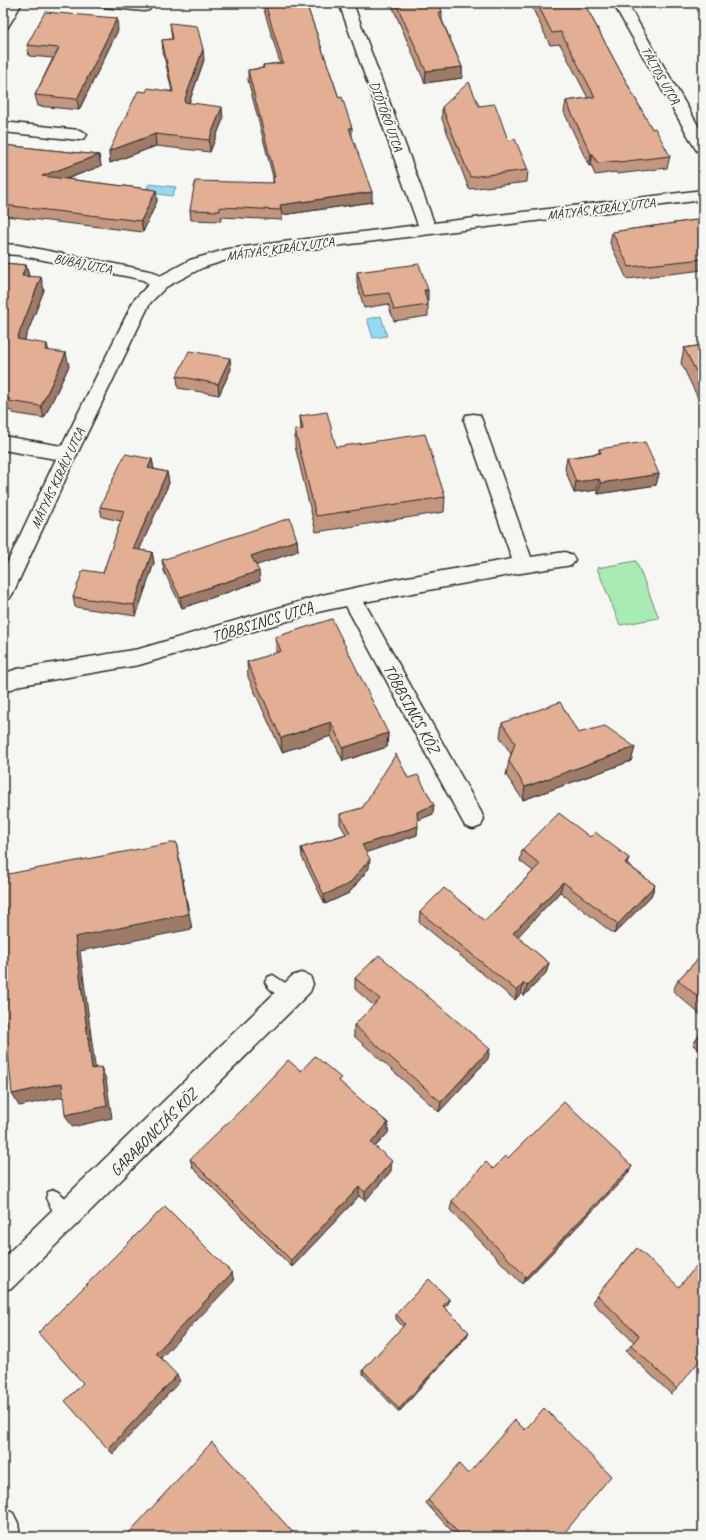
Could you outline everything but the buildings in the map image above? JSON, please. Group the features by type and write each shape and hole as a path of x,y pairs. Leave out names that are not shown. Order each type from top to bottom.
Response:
{"street":[{"path":"3,24 16,3"},
{"path":"103,3 144,7"},
{"name":"DIÓTÖRŐ UTCA","path":"346,3 428,229"},
{"name":"TÁLTOS UTCA","path":"620,3 703,148"},
{"path":"3,127 78,135"},
{"name":"MÁTYÁS KIRÁLY UTCA","path":"3,593 68,454 143,300 160,283 196,264 228,254 703,195"},
{"name":"BŰBÁJ UTCA","path":"3,249 18,250 130,272 148,276 160,283"},
{"path":"473,420 524,565"},
{"path":"3,443 68,454"},
{"name":"TÖBBSINCS UTCA","path":"3,684 17,677 139,657 322,603 524,565 565,560"},
{"name":"TÖBBSINCS KÖZ","path":"351,597 473,819"},
{"name":"GARABONCIÁS KÖZ","path":"3,1277 61,1207 288,987"},
{"path":"3,1523 4,1537"}],"green space":[{"path":"636,561 659,618 620,625 597,568"}],"water":[{"path":"149,184 176,187 172,196 145,192"},
{"path":"381,316 387,336 373,338 367,319"}]}
